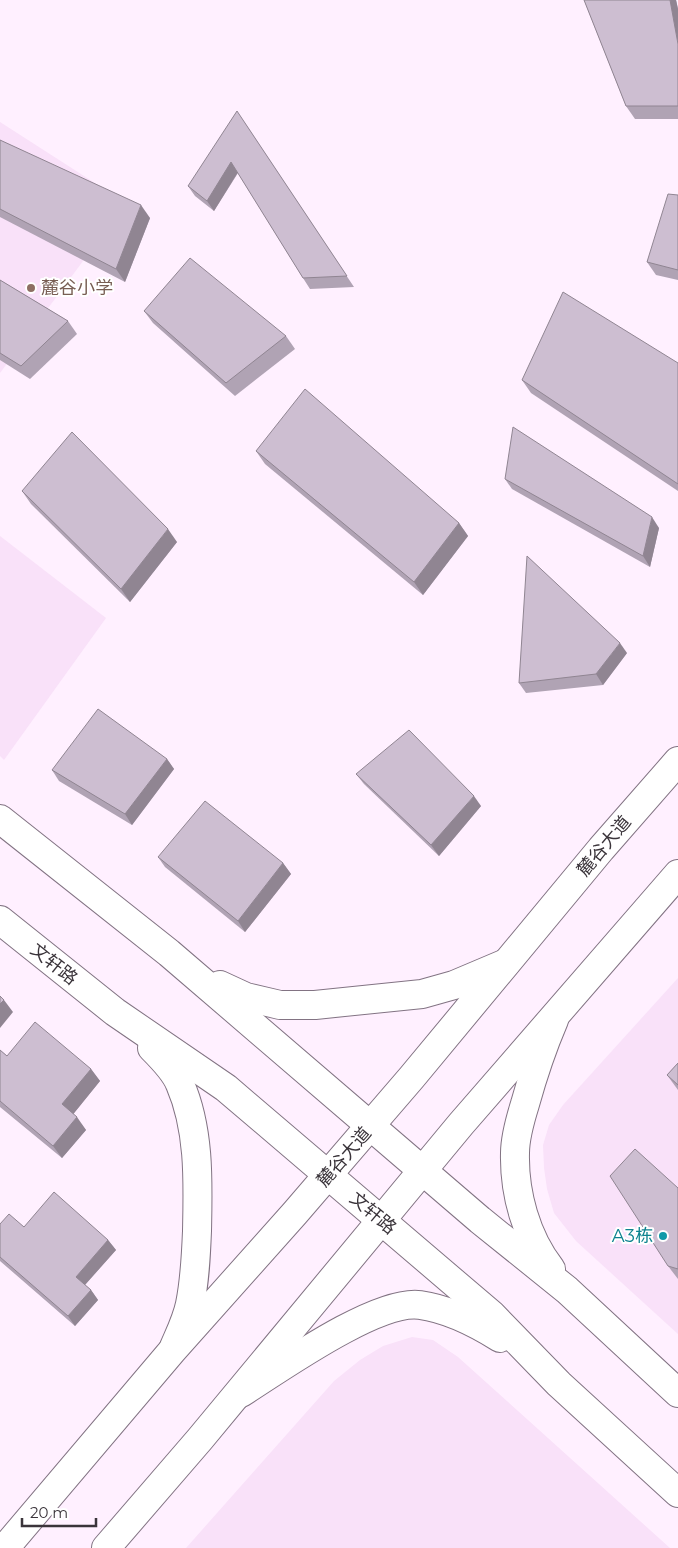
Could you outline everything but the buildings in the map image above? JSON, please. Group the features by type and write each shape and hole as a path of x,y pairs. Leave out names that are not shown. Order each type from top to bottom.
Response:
{"main road":[{"name":"麓谷大道","path":"5,1548 172,1351 371,1125 601,849 678,761"},
{"path":"0,820 170,953 480,1220 567,1290 678,1393"},
{"path":"106,1548 233,1399 423,1170 678,874"},
{"name":"文轩路","path":"0,920 115,1012 226,1088 492,1315 559,1384 678,1493"},
{"path":"170,953 209,979 246,997 280,1005 315,1005 422,994 454,985 506,964"},
{"path":"115,1012 161,1056 180,1082 190,1112 195,1140 196,1254 190,1304 183,1327 172,1351"},
{"path":"557,1013 541,1052 520,1123 515,1152 516,1183 522,1211 533,1239 548,1265 567,1290"},
{"path":"233,1399 301,1355 363,1319 392,1307 419,1304 449,1312 476,1323 501,1338 559,1384"}],"shaded area":[{"name":"麓谷小学","path":"0,122 126,203 0,373"},
{"path":"0,536 106,618 4,760 0,756"},
{"path":"678,978 678,1334 576,1241 554,1213 547,1189 543,1145 549,1125 563,1105"},
{"path":"412,1337 433,1340 458,1357 670,1548 186,1548 334,1381 360,1360 383,1346"}],"place":[{"name":"麓谷小学","path":"31,288"},
{"name":"A3栋","path":"663,1236"}]}
